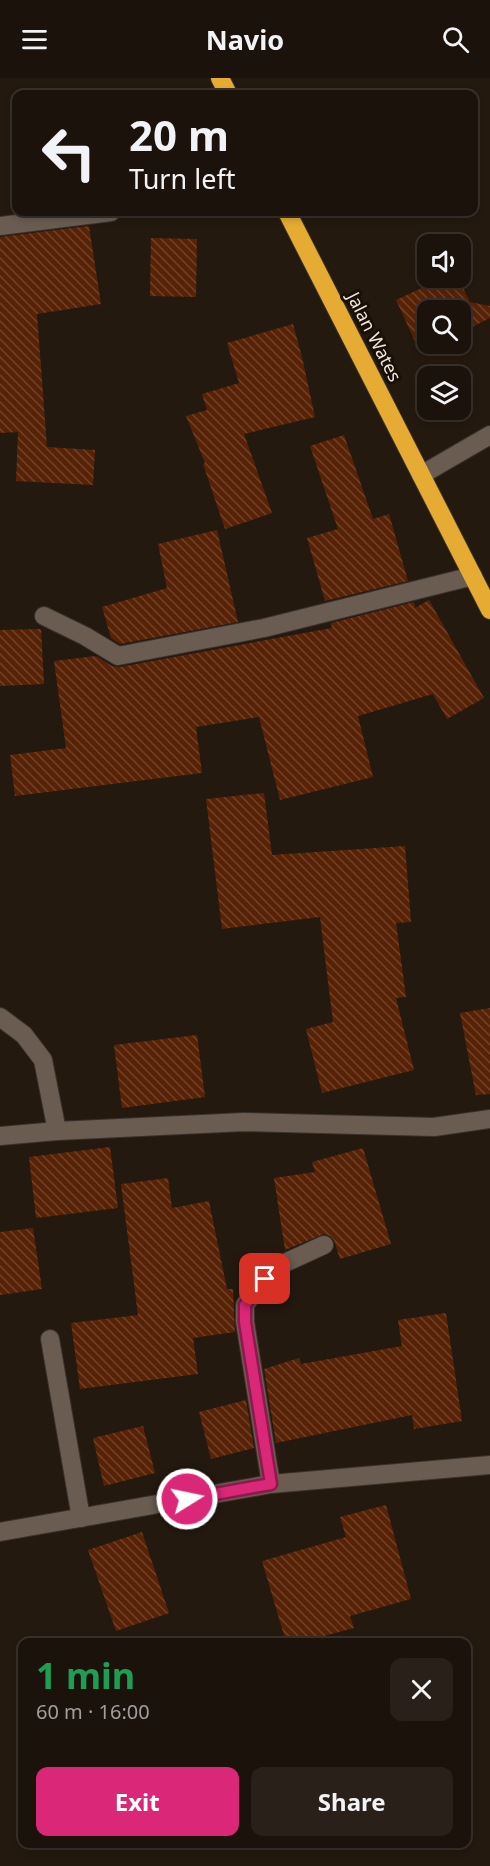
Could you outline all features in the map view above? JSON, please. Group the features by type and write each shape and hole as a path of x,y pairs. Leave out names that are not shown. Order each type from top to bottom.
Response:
{"highway":[{"name":"Jalan Wates","path":"289,216 490,610"}],"street":[{"path":"0,226 79,216"},
{"path":"421,475 490,435"},
{"path":"44,616 85,636 118,657 264,628 472,576"},
{"path":"0,1017 24,1035 43,1060 57,1131"},
{"path":"0,1136 244,1122 434,1127 490,1119"},
{"path":"271,1484 245,1322 245,1305 276,1267 324,1245"},
{"path":"50,1339 81,1518"},
{"path":"0,1532 271,1484 490,1465"}],"building":[{"path":"89,226 101,304 37,314 47,447 95,450 93,485 16,481 18,432 0,433 0,237"},
{"path":"151,238 197,239 196,297 150,296"},
{"path":"422,288 463,288 469,300 417,300 417,346 396,300"},
{"path":"471,302 490,306 490,318 471,328"},
{"path":"293,324 315,417 244,434 272,513 225,529 203,464 205,463 186,416 207,410 202,394 239,383 227,343"},
{"path":"344,435 373,519 389,514 408,581 325,601 307,538 338,529 310,446"},
{"path":"217,530 238,622 120,644 111,638 102,607 167,588 158,544"},
{"path":"429,600 484,698 447,719 433,694 358,716 373,777 280,800 259,717 196,727 202,773 15,796 10,755 66,748 54,661 96,656 112,666 120,667 332,628 331,623 414,602 415,608"},
{"path":"41,629 44,684 0,686 0,630"},
{"path":"264,793 272,855 405,846 411,922 396,923 406,997 396,998 414,1070 322,1093 306,1029 333,1022 320,917 222,929 206,799"},
{"path":"490,1008 490,1094 476,1095 460,1013"},
{"path":"197,1035 205,1097 122,1108 114,1045"},
{"path":"110,1147 118,1208 36,1218 29,1157"},
{"path":"363,1148 391,1244 340,1259 334,1240 324,1234 285,1250 274,1178 315,1172 312,1162"},
{"path":"168,1178 172,1208 209,1201 227,1289 233,1289 235,1332 193,1338 198,1374 80,1389 71,1323 138,1315 121,1184"},
{"path":"33,1228 42,1289 0,1295 0,1232"},
{"path":"446,1313 462,1421 414,1429 412,1415 276,1443 264,1369 299,1358 301,1364 402,1346 398,1320"},
{"path":"246,1400 254,1448 211,1459 199,1412"},
{"path":"143,1426 155,1473 104,1486 93,1438"},
{"path":"386,1505 411,1599 350,1616 354,1628 317,1638 285,1638 262,1561 346,1537 340,1517"},
{"path":"142,1532 169,1613 116,1631 88,1550"}],"route":[{"path":"187,1499 271,1484 245,1322 245,1305 265,1279"}]}
